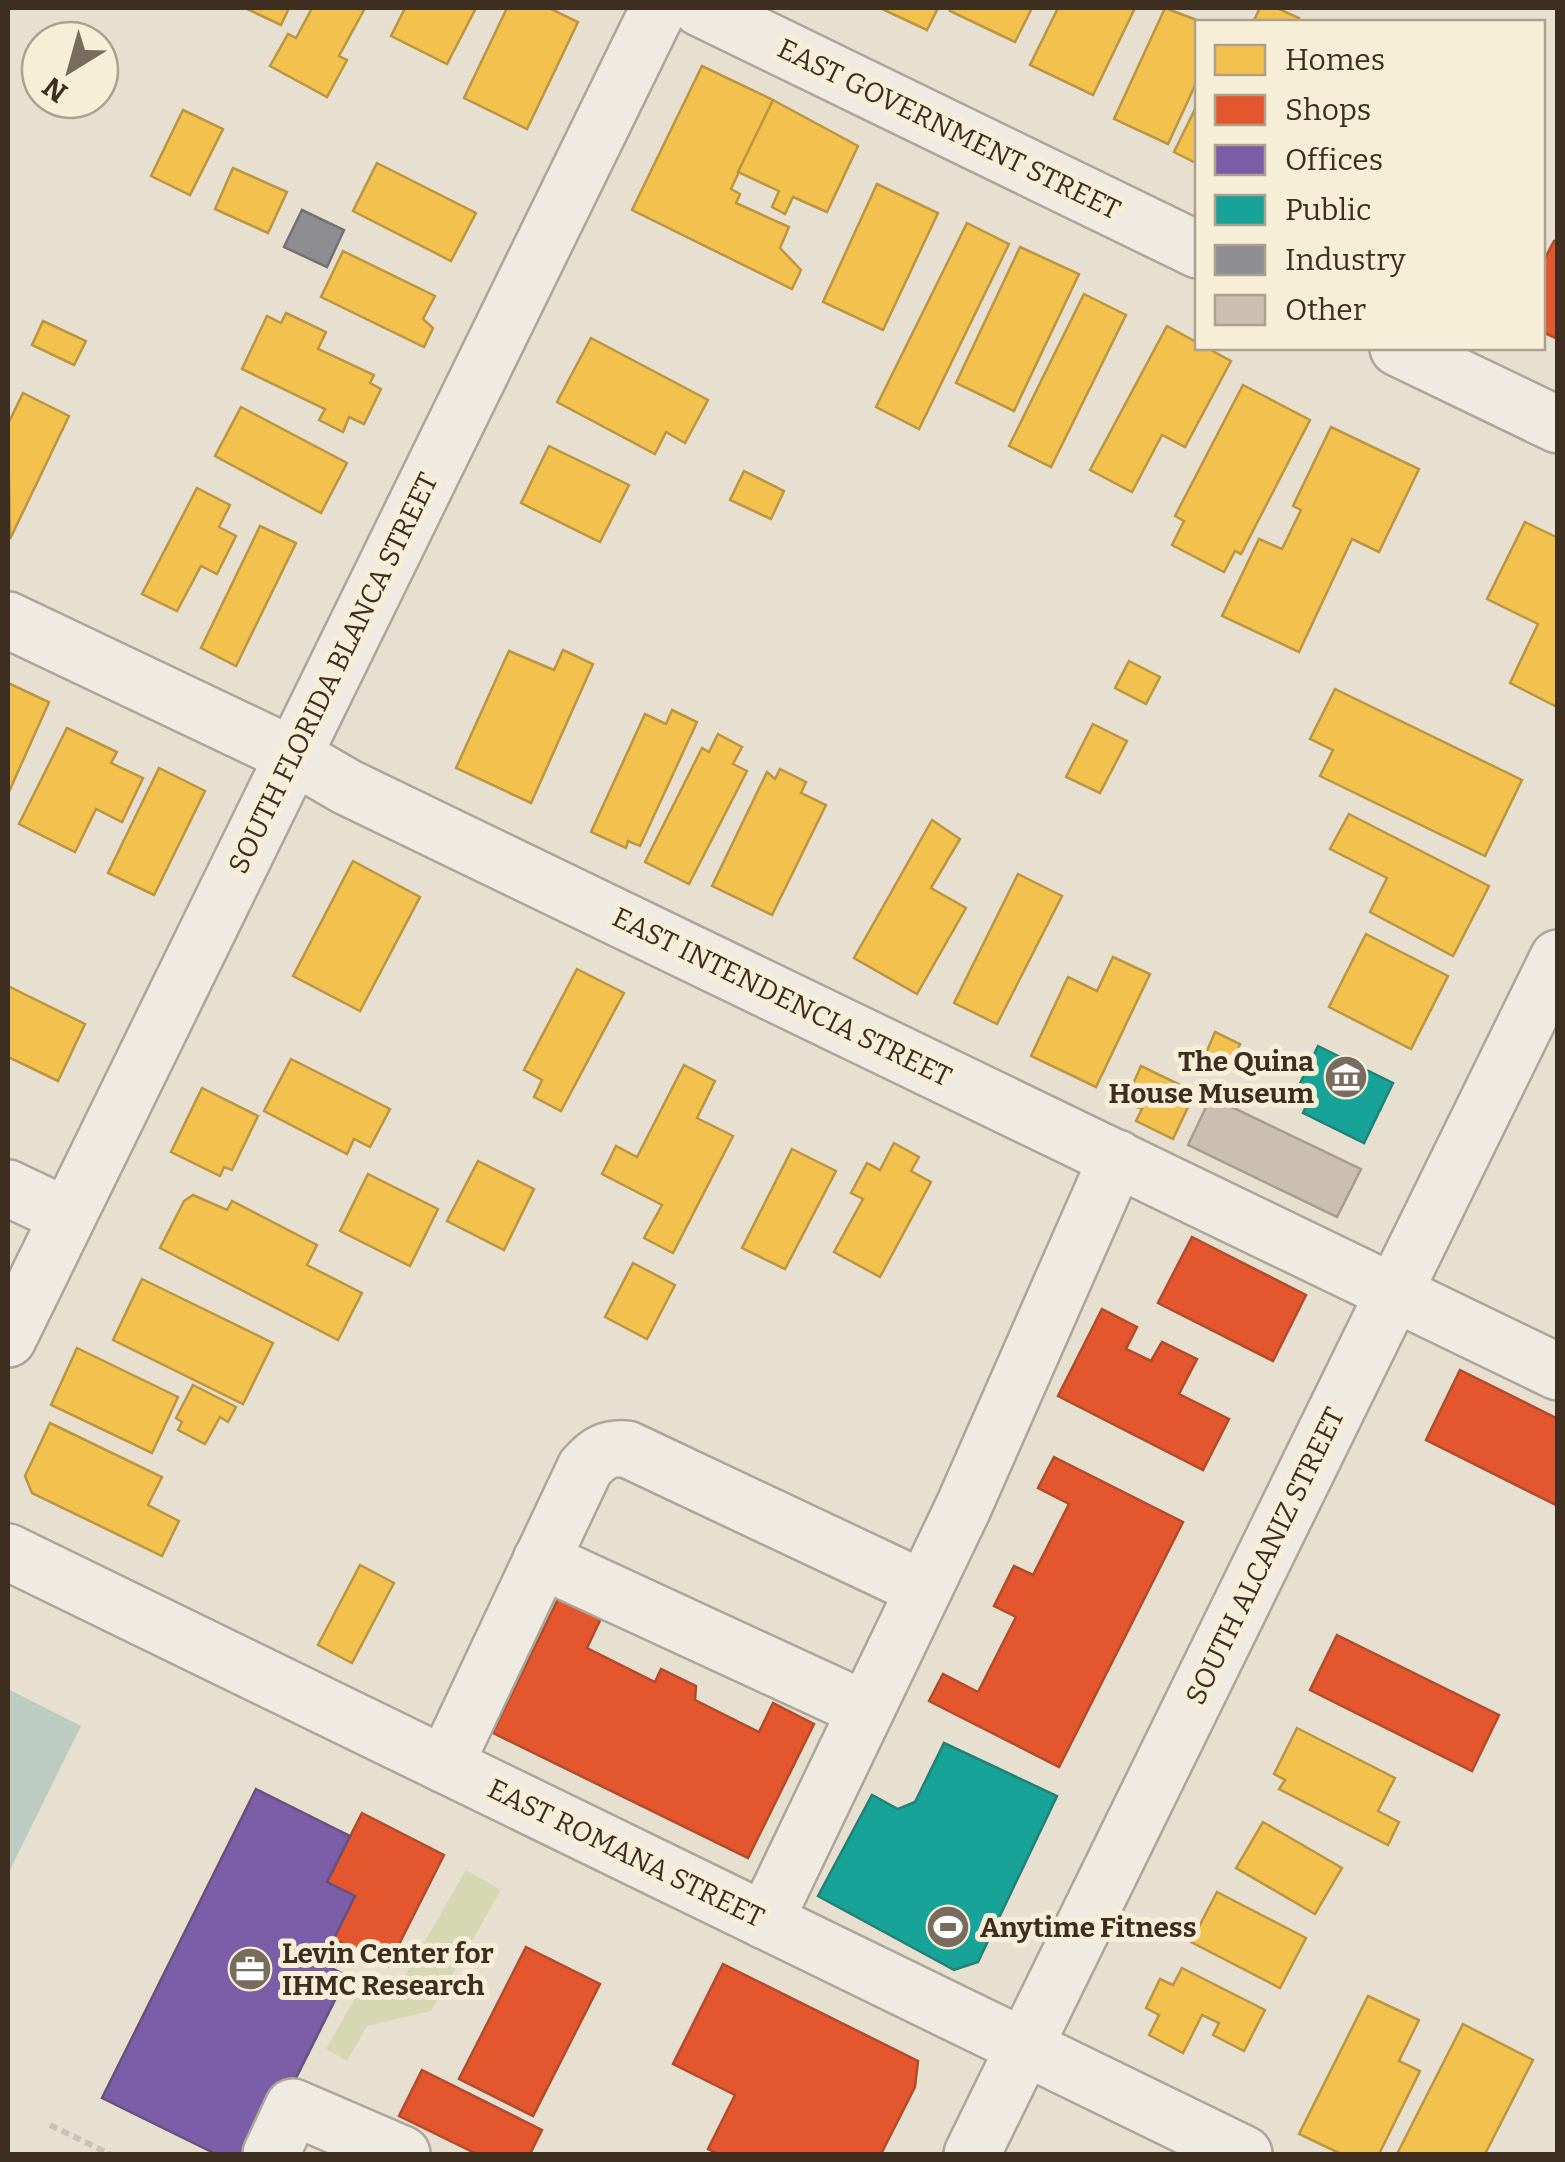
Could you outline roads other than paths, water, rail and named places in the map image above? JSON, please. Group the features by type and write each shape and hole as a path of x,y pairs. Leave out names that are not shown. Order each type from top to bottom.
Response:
{"street":[{"name":"SOUTH FLORIDA BLANCA STREET","path":"8,1339 659,8"},
{"name":"EAST GOVERNMENT STREET","path":"700,8 1195,249"},
{"path":"1402,350 1558,425"},
{"name":"EAST INTENDENCIA STREET","path":"8,620 1558,1372"},
{"name":"SOUTH ALCANIZ STREET","path":"972,2154 1558,958"},
{"path":"766,1921 924,1590 1117,1158"},
{"path":"8,1188 68,1216"},
{"path":"445,1765 585,1468 612,1447 627,1449 924,1590"},
{"name":"EAST ROMANA STREET","path":"8,1552 1244,2154"},
{"path":"542,1560 866,1710"},
{"path":"271,2154 293,2107 402,2154"}],"place":[{"name":"The Quina House Museum","path":"1346,1077"},
{"name":"Anytime Fitness","path":"948,1927"},
{"name":"Levin Center for IHMC Research","path":"250,1969"}]}
